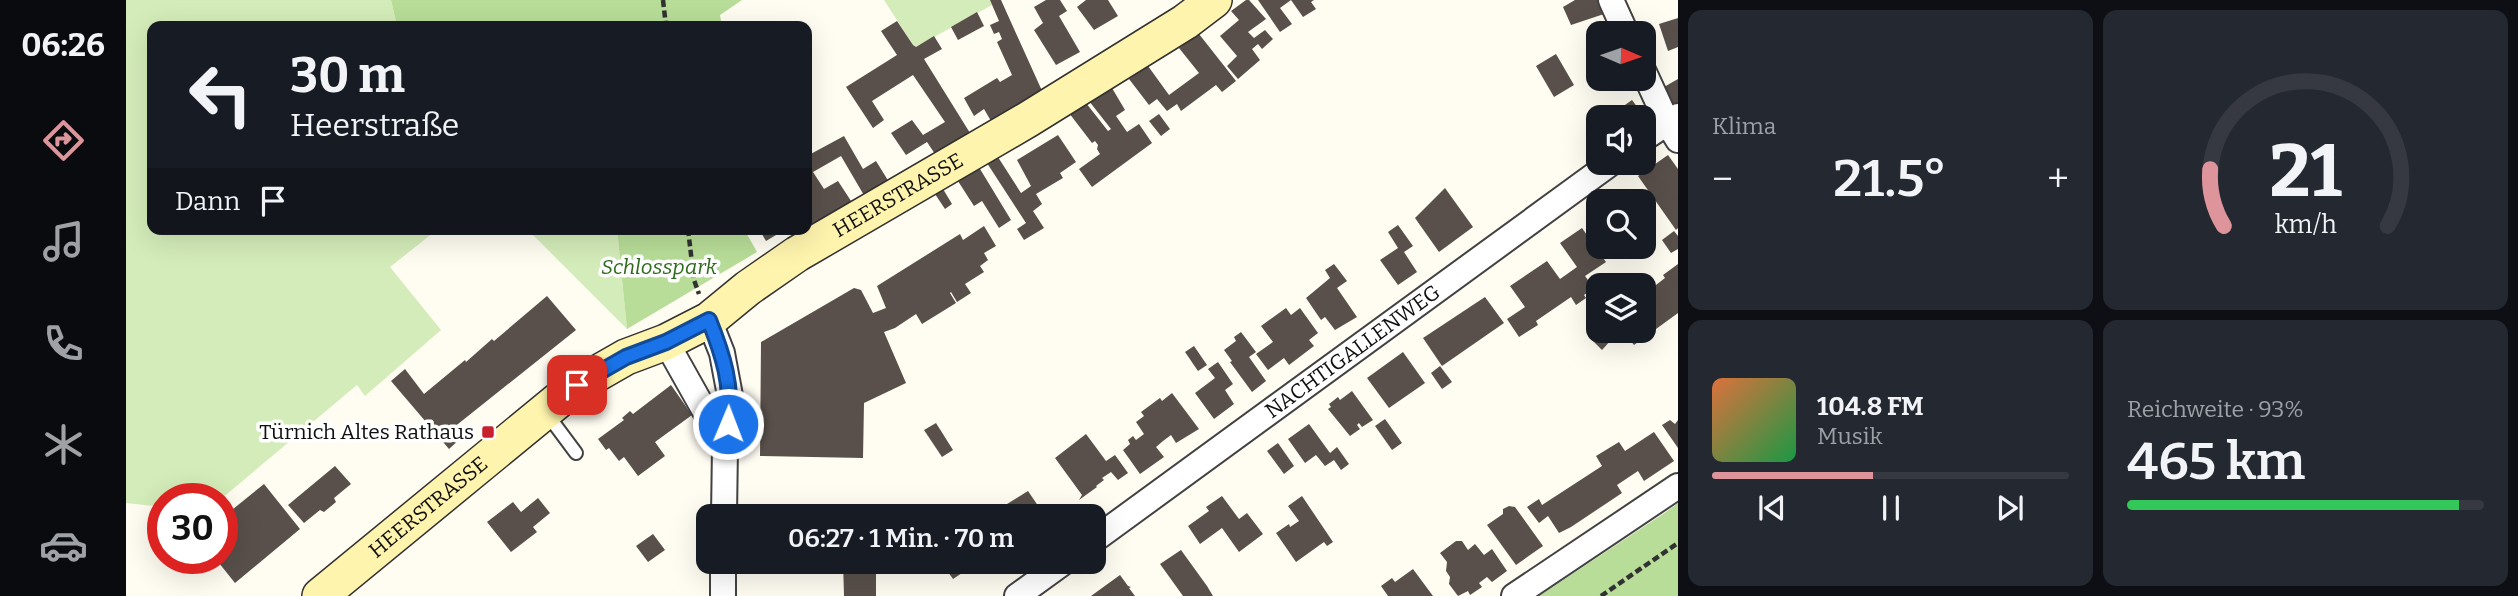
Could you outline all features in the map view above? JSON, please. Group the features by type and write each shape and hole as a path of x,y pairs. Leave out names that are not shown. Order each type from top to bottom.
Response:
{"main road":[{"name":"HEERSTRASSE","path":"320,596 577,385 616,362 666,342 709,320 797,254 1027,120 1185,22 1214,0"}],"street":[{"path":"1611,0 1621,21"},
{"path":"1654,91 1674,126 1656,134"},
{"name":"NACHTIGALLENWEG","path":"1106,531 1595,175"},
{"path":"709,320 722,353 731,401 725,447 724,504"},
{"path":"666,342 725,447"},
{"path":"1514,596 1678,486"},
{"path":"723,574 723,596"},
{"path":"1017,596 1047,574"}],"lane":[{"path":"544,410 576,453"}],"path":[{"path":"665,1 666,21"},
{"path":"689,235 694,280 709,320"},
{"path":"1601,596 1678,543"}],"green space":[{"path":"126,0 391,0 396,21 147,21 147,235 430,235 390,267 441,330 365,396 357,385 238,485 147,483 147,505 126,503"},
{"path":"391,0 742,0 720,15 721,21 396,21"},
{"path":"884,0 990,0 992,5 916,47"},
{"path":"533,235 618,235 627,329"},
{"name":"Schlosspark","path":"618,235 747,235 757,252 627,329"},
{"path":"1678,503 1678,596 1539,596 1666,512"}],"building":[{"path":"990,0 1001,0 1043,93 991,121 984,109 974,116 964,98 997,78 1000,82 1012,75 997,42 1002,39 999,32 994,34 990,25 999,21"},
{"path":"1046,0 1060,0 1067,11 1059,16 1080,52 1056,65 1034,30 1043,23 1034,7"},
{"path":"1086,0 1108,0 1118,16 1094,30 1077,7"},
{"path":"1246,0 1266,19 1248,32 1254,38 1265,30 1273,39 1262,49 1258,44 1252,49 1260,60 1238,79 1227,66 1237,56 1220,36 1239,20 1231,11"},
{"path":"1258,0 1291,0 1280,8 1292,24 1280,32"},
{"path":"1291,0 1314,0 1311,2 1316,9 1303,17"},
{"path":"1575,0 1598,0 1604,14 1571,25 1563,7"},
{"path":"977,12 984,26 958,40 951,27"},
{"path":"1678,18 1678,47 1668,51 1659,24"},
{"path":"897,21 916,47 934,36 942,49 924,59 970,133 935,154 927,142 906,155 891,133 912,120 923,135 945,122 913,75 872,101 884,120 873,128 846,87 897,55 881,31"},
{"path":"1199,34 1236,81 1222,92 1216,85 1181,111 1177,104 1167,111 1157,99 1149,105 1129,79 1148,66 1169,95 1199,73 1179,48"},
{"path":"1556,54 1574,85 1554,97 1536,66"},
{"path":"1678,79 1678,107 1675,108 1664,87"},
{"path":"1112,88 1125,110 1116,116 1127,132 1139,124 1152,143 1092,187 1079,169 1100,154 1098,145 1095,141 1092,143 1069,113 1086,103 1108,131 1111,129 1089,101"},
{"path":"1159,114 1170,129 1161,136 1149,121"},
{"path":"1058,135 1076,162 1060,173 1063,178 1036,194 1042,204 1033,211 1044,228 1024,240 1017,229 1026,223 985,160 996,154 1021,193 1031,186 1017,160"},
{"path":"844,136 863,169 876,161 889,182 865,197 841,156 813,172 824,189 838,181 853,204 812,229 812,153"},
{"path":"1668,155 1678,169 1676,230 1656,202 1656,189 1647,189 1638,176 1656,175 1656,163"},
{"path":"977,164 1011,220 999,228 982,201 974,206 956,178"},
{"path":"1445,188 1473,227 1439,252 1415,218"},
{"path":"943,189 952,204 945,209 935,194"},
{"path":"1398,225 1413,246 1404,252 1417,272 1398,285 1380,260 1398,248 1388,232"},
{"path":"984,226 996,246 984,253 988,260 980,266 984,272 965,284 971,293 957,302 951,292 956,303 922,324 916,314 884,332 906,383 864,403 863,458 760,456 761,342 854,288 861,290 873,313 886,308 877,286 960,234 963,240"},
{"path":"1582,228 1586,234 1586,259 1604,259 1606,262 1586,273 1586,298 1576,305 1571,297 1536,321 1538,325 1519,337 1507,319 1525,307 1510,286 1547,261 1560,279 1577,267 1560,243"},
{"path":"1674,231 1678,236 1678,249 1671,253 1662,240"},
{"path":"762,235 776,235 766,241"},
{"path":"1334,264 1347,281 1337,288 1357,317 1335,330 1325,317 1321,320 1306,298 1330,278 1325,270"},
{"path":"1678,264 1678,313 1656,329 1656,285 1665,278 1663,275"},
{"path":"547,296 576,330 453,428 461,438 449,449 391,381 405,369 424,394 492,339 494,341"},
{"path":"1485,297 1504,323 1442,366 1423,338"},
{"path":"1286,308 1291,315 1300,308 1318,333 1309,340 1314,346 1289,365 1284,358 1268,370 1256,354 1273,342 1261,326"},
{"path":"1241,332 1256,352 1249,357 1266,381 1252,392 1224,350 1236,341 1234,337"},
{"path":"1595,343 1608,343 1602,350"},
{"path":"1194,346 1207,365 1198,371 1185,352"},
{"path":"1403,352 1425,383 1389,408 1367,378"},
{"path":"1218,362 1233,384 1225,390 1234,404 1214,419 1195,393 1215,378 1208,369"},
{"path":"1440,366 1452,382 1442,389 1431,373"},
{"path":"671,385 692,415 655,442 665,456 638,476 624,457 619,461 598,439 624,420 622,418 630,411 633,414"},
{"path":"1352,391 1373,420 1362,427 1359,423 1357,425 1360,429 1350,436 1328,409 1331,407 1329,404 1338,397 1340,400"},
{"path":"1172,393 1199,429 1176,443 1171,435 1163,441 1156,447 1164,457 1140,474 1123,450 1130,444 1128,440 1133,436 1136,440 1144,434 1136,422 1144,416 1141,412"},
{"path":"1385,419 1402,443 1392,450 1375,426"},
{"path":"1670,420 1675,424 1678,420 1678,448 1662,425"},
{"path":"936,423 953,450 942,457 924,430"},
{"path":"1309,424 1330,453 1337,447 1349,464 1341,470 1334,460 1325,466 1316,455 1305,463 1288,439"},
{"path":"1654,432 1674,461 1644,481 1638,471 1617,485 1622,493 1571,527 1559,533 1548,516 1539,523 1527,507 1539,499 1542,505 1602,466 1596,456 1619,442 1625,451"},
{"path":"1086,434 1106,461 1115,455 1128,473 1118,480 1111,472 1079,500 1082,495 1055,458"},
{"path":"1278,443 1294,466 1284,474 1267,451"},
{"path":"335,466 351,484 334,498 336,502 324,512 320,510 304,523 288,505"},
{"path":"264,484 300,529 235,583 228,574 238,574 238,505"},
{"path":"1028,491 1037,504 1007,504"},
{"path":"1222,496 1239,519 1247,513 1263,534 1239,552 1222,528 1200,544 1188,526 1209,511 1206,507"},
{"path":"1302,496 1333,542 1327,546 1324,542 1296,562 1276,533 1299,521 1288,506"},
{"path":"538,498 550,513 533,527 537,532 511,552 487,522 513,502 521,512"},
{"path":"1515,507 1543,546 1516,565 1487,525 1503,514 1503,509"},
{"path":"653,534 665,550 648,562 636,546"},
{"path":"1456,541 1462,541 1468,550 1475,544 1484,555 1492,549 1507,571 1492,582 1487,577 1479,583 1482,587 1470,595 1468,591 1458,596 1449,584 1447,562 1440,553"},
{"path":"1181,550 1213,596 1183,596 1160,564"},
{"path":"1413,569 1433,596 1388,596 1381,586 1392,578 1395,582"},
{"path":"843,574 876,574 876,596 844,596"},
{"path":"1120,575 1135,596 1091,596"}],"place":[{"name":"Türnich Altes Rathaus","path":"488,432"}],"route":[{"path":"577,385 626,357 666,342 709,320 722,353 731,401 728,424"}]}
